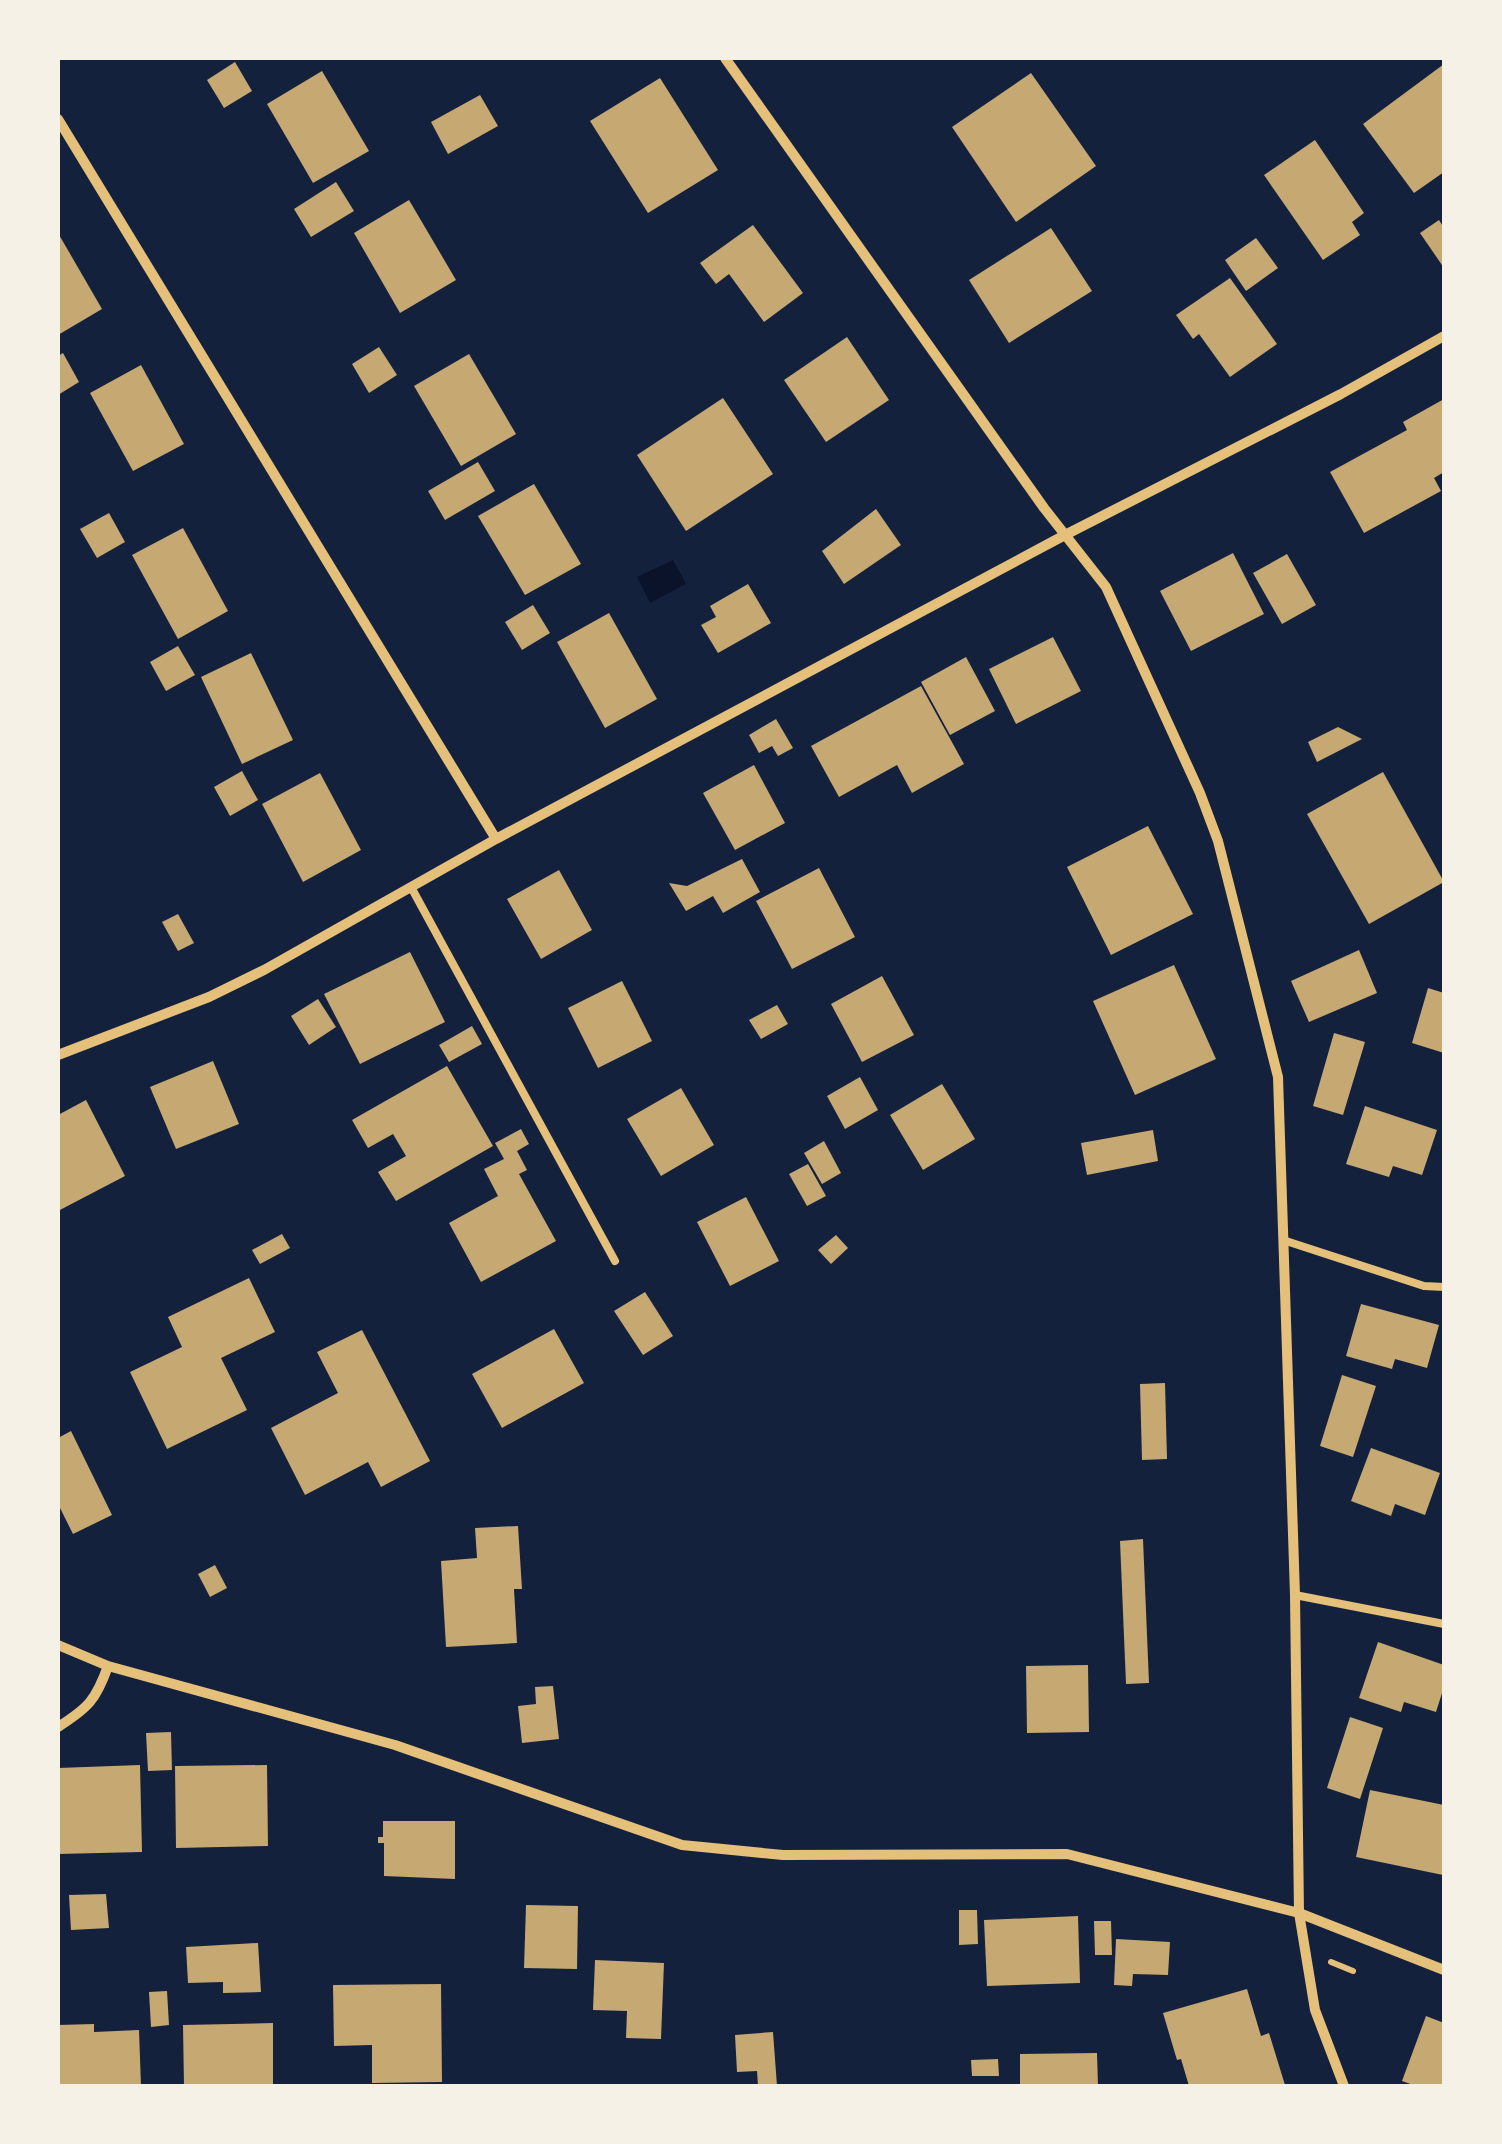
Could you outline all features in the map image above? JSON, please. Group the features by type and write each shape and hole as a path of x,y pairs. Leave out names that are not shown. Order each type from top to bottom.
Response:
{"street":[{"path":"725,58 1065,536 1106,587 1200,792 1218,841 1278,1077 1286,1242 1300,1913 1315,2010 1344,2086"},
{"path":"58,120 496,839"},
{"path":"58,1055 209,997 264,970 496,839 1444,336"},
{"path":"58,1644 108,1666 414,1752 682,1846 782,1855 1066,1854 1300,1913 1444,1970"},
{"path":"58,1727 86,1710 100,1689 108,1666"}],"lane":[{"path":"411,887 615,1262"},
{"path":"1286,1242 1424,1286 1444,1287"},
{"path":"1295,1595 1444,1624"}],"water":[{"path":"673,560 686,584 650,603 637,577"}],"building":[{"path":"235,62 252,91 224,108 207,80"},
{"path":"1444,64 1444,172 1414,193 1363,124"},
{"path":"322,71 369,151 313,183 267,104"},
{"path":"1031,73 1096,166 1016,222 952,127"},
{"path":"660,78 718,170 648,213 590,121"},
{"path":"480,95 498,126 448,154 431,122"},
{"path":"1315,140 1364,213 1352,222 1360,235 1323,260 1264,175"},
{"path":"336,182 354,211 311,237 294,209"},
{"path":"409,200 456,280 400,313 354,233"},
{"path":"1439,220 1444,228 1444,268 1420,233"},
{"path":"753,225 803,293 764,322 729,274 716,284 700,263"},
{"path":"1051,228 1092,291 1009,343 969,280"},
{"path":"58,233 102,309 58,335"},
{"path":"1256,238 1278,268 1246,291 1225,260"},
{"path":"1230,278 1277,344 1230,377 1199,334 1193,339 1176,315"},
{"path":"847,337 889,400 826,442 784,380"},
{"path":"379,347 397,375 369,393 352,364"},
{"path":"63,353 79,382 58,395 58,356"},
{"path":"469,354 516,434 461,466 414,386"},
{"path":"141,365 184,444 133,471 90,393"},
{"path":"723,398 773,474 686,531 637,455"},
{"path":"1444,399 1444,472 1434,478 1441,491 1364,533 1330,472 1407,430 1403,422"},
{"path":"478,462 495,491 445,520 428,491"},
{"path":"534,484 581,564 525,595 478,516"},
{"path":"876,509 901,545 844,584 822,551"},
{"path":"109,513 125,542 97,558 80,529"},
{"path":"183,528 228,611 178,639 132,555"},
{"path":"1233,553 1264,614 1191,651 1160,591"},
{"path":"1287,554 1316,605 1282,624 1253,573"},
{"path":"748,584 771,623 718,653 701,625 716,617 710,606"},
{"path":"533,605 550,633 522,650 505,622"},
{"path":"609,613 657,699 605,728 557,642"},
{"path":"1053,637 1081,691 1016,724 989,669"},
{"path":"178,646 195,675 166,691 150,662"},
{"path":"251,653 293,740 242,764 201,677"},
{"path":"966,657 995,711 950,735 921,682"},
{"path":"921,686 964,764 912,793 897,765 839,797 811,746"},
{"path":"776,719 793,748 778,756 772,746 759,753 749,735"},
{"path":"1338,727 1362,739 1317,762 1308,742"},
{"path":"754,765 785,823 735,850 703,793"},
{"path":"242,771 258,800 230,816 214,787"},
{"path":"1383,772 1444,882 1369,924 1307,814"},
{"path":"320,773 361,850 303,882 262,804"},
{"path":"1148,826 1193,914 1111,955 1067,867"},
{"path":"742,859 760,892 723,913 713,896 686,911 669,883 687,886"},
{"path":"819,868 855,937 792,969 756,901"},
{"path":"559,870 592,930 541,959 507,899"},
{"path":"178,914 194,943 178,951 162,922"},
{"path":"1359,950 1377,993 1309,1022 1291,981"},
{"path":"410,952 445,1022 360,1064 324,994"},
{"path":"1174,965 1216,1059 1135,1095 1093,1001"},
{"path":"882,976 914,1035 862,1062 831,1004"},
{"path":"622,981 652,1041 598,1068 568,1008"},
{"path":"1428,988 1444,993 1444,1053 1412,1043"},
{"path":"318,999 336,1027 309,1045 291,1016"},
{"path":"777,1005 788,1024 761,1039 749,1020"},
{"path":"472,1026 482,1044 449,1062 439,1045"},
{"path":"1334,1033 1365,1042 1343,1115 1313,1106"},
{"path":"213,1061 239,1124 176,1149 150,1087"},
{"path":"447,1066 493,1146 396,1201 378,1172 406,1156 393,1134 368,1148 352,1120"},
{"path":"860,1077 878,1110 845,1129 827,1096"},
{"path":"942,1084 975,1139 923,1170 890,1115"},
{"path":"681,1088 714,1145 661,1176 627,1119"},
{"path":"86,1100 125,1176 58,1211 58,1115"},
{"path":"1365,1106 1437,1130 1422,1175 1393,1166 1389,1177 1346,1164"},
{"path":"521,1129 529,1144 517,1151 527,1170 519,1174 556,1241 481,1282 449,1223 498,1196 484,1169 504,1159 495,1143"},
{"path":"1153,1130 1158,1161 1087,1175 1081,1143"},
{"path":"824,1141 841,1173 822,1184 804,1153"},
{"path":"808,1164 826,1196 807,1206 789,1174"},
{"path":"746,1197 779,1261 730,1286 697,1222"},
{"path":"282,1234 290,1248 260,1264 252,1250"},
{"path":"836,1235 848,1248 831,1264 818,1250"},
{"path":"249,1278 275,1332 221,1358 247,1410 167,1449 130,1372 182,1347 168,1317"},
{"path":"645,1292 673,1336 643,1355 614,1311"},
{"path":"1361,1304 1439,1325 1427,1368 1395,1359 1392,1369 1346,1356"},
{"path":"554,1329 584,1383 502,1428 472,1374"},
{"path":"362,1330 430,1461 381,1487 368,1462 305,1495 271,1428 338,1393 317,1352"},
{"path":"1342,1375 1376,1386 1353,1457 1320,1446"},
{"path":"1165,1383 1167,1459 1142,1460 1140,1384"},
{"path":"71,1431 112,1515 73,1534 58,1504 58,1438"},
{"path":"1371,1448 1440,1473 1425,1515 1395,1504 1391,1516 1351,1501"},
{"path":"518,1526 522,1589 514,1589 517,1643 446,1647 441,1561 477,1558 475,1528"},
{"path":"1143,1539 1149,1683 1126,1684 1120,1541"},
{"path":"215,1565 227,1588 210,1597 198,1574"},
{"path":"1378,1642 1444,1665 1444,1687 1436,1712 1404,1702 1401,1712 1359,1698"},
{"path":"1088,1665 1089,1732 1027,1733 1026,1666"},
{"path":"553,1686 559,1739 522,1743 518,1706 536,1704 535,1687"},
{"path":"1350,1717 1383,1728 1360,1799 1327,1788"},
{"path":"171,1732 172,1770 148,1771 146,1733"},
{"path":"140,1765 142,1852 58,1854 58,1768"},
{"path":"267,1765 268,1846 176,1848 175,1766"},
{"path":"1370,1790 1444,1805 1443,1875 1356,1857"},
{"path":"383,1821 455,1821 455,1879 384,1876 384,1843 378,1843 378,1837 383,1837"},
{"path":"106,1894 109,1928 71,1930 69,1895"},
{"path":"526,1905 578,1906 577,1969 524,1968"},
{"path":"959,1910 977,1910 978,1944 959,1945"},
{"path":"1078,1916 1080,1983 987,1986 984,1920"},
{"path":"1094,1921 1111,1921 1112,1955 1095,1955"},
{"path":"1116,1939 1170,1942 1168,1975 1133,1974 1132,1986 1114,1985"},
{"path":"258,1943 261,1992 223,1993 223,1982 188,1983 186,1947"},
{"path":"595,1960 664,1963 661,2039 626,2038 627,2011 593,2010"},
{"path":"441,1984 442,2082 372,2083 372,2045 334,2046 333,1985"},
{"path":"1247,1989 1261,2036 1269,2033 1285,2085 1189,2086 1163,2013"},
{"path":"167,1991 169,2025 151,2027 149,1992"},
{"path":"1426,2016 1444,2023 1444,2086 1416,2086 1402,2081"},
{"path":"273,2023 273,2086 184,2086 183,2025"},
{"path":"94,2024 94,2032 139,2030 141,2086 58,2086 58,2025"},
{"path":"773,2032 777,2086 758,2086 757,2071 737,2072 735,2035"},
{"path":"1097,2053 1098,2086 1020,2086 1020,2054"},
{"path":"998,2059 999,2076 972,2076 971,2060"}]}
